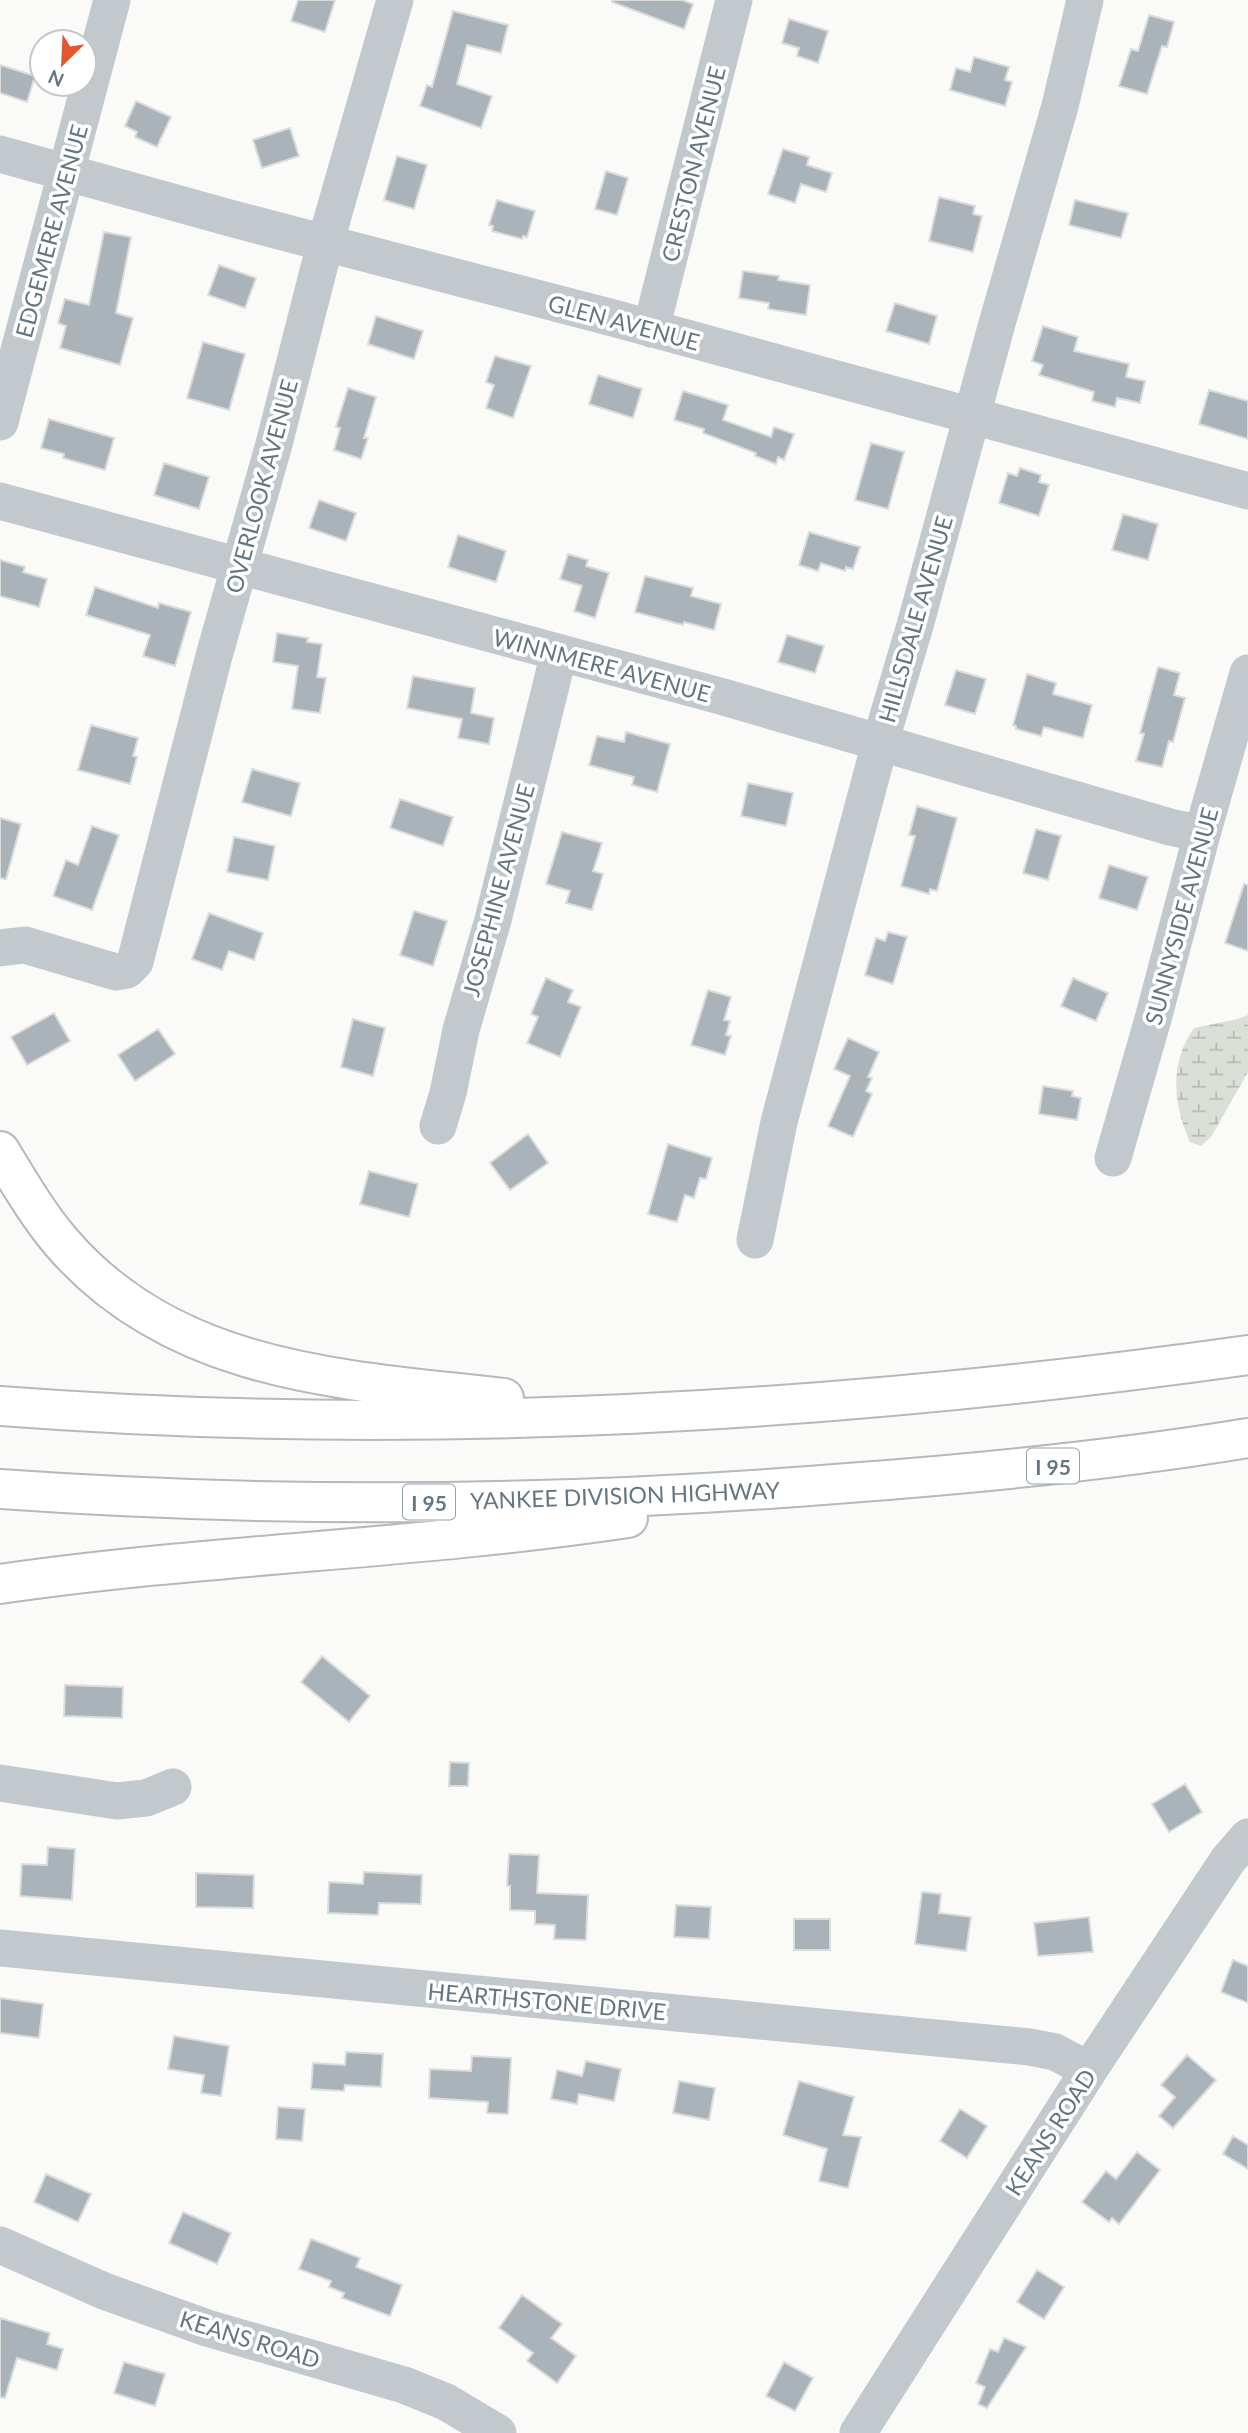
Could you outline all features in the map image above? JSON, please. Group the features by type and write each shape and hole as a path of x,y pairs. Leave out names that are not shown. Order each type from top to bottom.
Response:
{"highway":[{"path":"0,1151 47,1224 87,1269 141,1312 188,1337 245,1358 311,1374 642,1414"},
{"path":"0,1406 178,1416 332,1420 642,1414 966,1390 1248,1354"},
{"name":"YANKEE DIVISION HIGHWAY","path":"0,1489 205,1499 478,1502 710,1494 1062,1465 1248,1438"},
{"path":"0,1584 189,1561 572,1527 858,1483"}],"street":[{"name":"EDGEMERE AVENUE","path":"0,422 112,0"},
{"name":"OVERLOOK AVENUE","path":"0,948 7,945 24,945 113,971 127,970 136,958 325,244 395,0"},
{"name":"CRESTON AVENUE","path":"651,329 734,0"},
{"name":"HILLSDALE AVENUE","path":"755,1240 779,1122 880,743 1060,106 1085,0"},
{"name":"GLEN AVENUE","path":"0,154 325,244 973,415 1248,491"},
{"name":"WINNMERE AVENUE","path":"0,501 720,696 1202,834"},
{"name":"JOSEPHINE AVENUE","path":"438,1126 461,1030 493,920 559,653"},
{"name":"SUNNYSIDE AVENUE","path":"1113,1158 1248,673"},
{"path":"0,1783 117,1801 146,1798 173,1787"},
{"name":"KEANS ROAD","path":"858,2433 1090,2070 1228,1860 1248,1836"},
{"name":"HEARTHSTONE DRIVE","path":"0,1948 1030,2046 1055,2052 1090,2070"},
{"name":"KEANS ROAD","path":"0,2245 104,2291 207,2328 404,2385 446,2402 498,2433"}],"green space":[{"path":"1248,1015 1248,1072 1211,1137 1201,1146 1190,1142 1180,1113 1176,1084 1180,1055 1186,1041 1194,1028"}],"building":[{"path":"298,0 335,0 325,32 291,21"},
{"path":"612,0 682,0 693,4 684,29"},
{"path":"453,11 508,25 501,53 467,45 457,84 492,96 481,128 420,106 427,85 432,87"},
{"path":"1149,15 1174,22 1167,47 1162,46 1147,94 1119,86 1131,49 1138,51"},
{"path":"789,19 828,31 818,63 797,56 799,48 782,43"},
{"path":"974,57 1009,67 1005,80 1012,82 1005,106 950,90 956,68 970,72"},
{"path":"0,65 28,74 27,102 0,93"},
{"path":"136,101 171,117 157,147 135,137 137,132 125,126"},
{"path":"290,128 299,156 262,168 253,140"},
{"path":"783,149 809,157 807,165 832,173 826,192 801,184 795,203 768,194"},
{"path":"397,156 427,165 414,209 384,200"},
{"path":"606,171 628,178 617,215 595,209"},
{"path":"939,197 975,206 973,214 982,216 973,252 929,241"},
{"path":"497,200 535,211 527,237 523,236 522,239 492,231 493,226 489,225"},
{"path":"1075,200 1128,213 1121,238 1069,225"},
{"path":"104,232 131,237 116,313 133,318 120,365 60,348 66,326 58,323 65,299 89,305"},
{"path":"219,265 256,278 245,308 208,295"},
{"path":"743,271 779,276 778,280 810,285 806,315 768,309 769,303 739,298"},
{"path":"895,303 937,316 929,344 886,331"},
{"path":"376,316 423,331 414,359 368,344"},
{"path":"1043,326 1078,337 1074,351 1129,364 1126,377 1145,381 1140,403 1117,398 1115,407 1092,401 1094,392 1039,375 1043,365 1032,361"},
{"path":"203,342 245,354 229,410 187,398"},
{"path":"495,356 531,366 513,418 486,408 494,385 486,382"},
{"path":"598,375 642,389 633,418 589,404"},
{"path":"348,388 376,397 361,459 334,450 340,428 336,427"},
{"path":"1209,390 1248,401 1248,439 1199,424"},
{"path":"683,391 728,405 723,420 771,437 774,427 794,434 784,460 778,457 776,464 755,456 756,453 703,433 704,429 674,420"},
{"path":"49,419 114,438 105,470 63,458 64,454 41,448"},
{"path":"871,443 904,452 888,509 855,500"},
{"path":"164,463 209,477 199,509 154,495"},
{"path":"1020,468 1041,475 1039,482 1049,485 1039,516 999,503 1008,473 1017,476"},
{"path":"319,500 356,513 346,541 309,528"},
{"path":"1123,514 1158,524 1148,560 1112,550"},
{"path":"809,532 860,547 853,569 846,567 845,571 821,563 818,571 799,565"},
{"path":"458,535 506,551 496,582 448,567"},
{"path":"568,554 588,560 586,566 609,573 595,618 574,611 582,586 560,579"},
{"path":"0,560 25,567 23,572 47,579 39,607 0,596"},
{"path":"645,576 693,588 691,596 721,604 714,630 635,612"},
{"path":"95,587 158,608 159,603 191,612 175,666 143,656 150,635 86,615"},
{"path":"277,633 308,638 307,642 322,644 317,677 326,678 320,713 292,709 298,666 273,662"},
{"path":"787,635 824,646 815,673 778,662"},
{"path":"1158,667 1180,673 1174,695 1185,698 1173,742 1169,741 1162,767 1136,761 1144,734 1140,733"},
{"path":"956,670 986,679 975,714 945,705"},
{"path":"1027,674 1056,683 1053,694 1092,705 1083,738 1044,727 1041,736 1016,729 1013,725"},
{"path":"413,676 475,688 471,713 494,718 489,744 458,738 462,719 407,708"},
{"path":"91,725 138,738 133,756 137,757 130,784 78,770"},
{"path":"626,732 670,744 657,792 632,785 634,777 589,765 597,736 624,742"},
{"path":"252,769 300,783 291,816 242,802"},
{"path":"748,783 793,793 786,826 741,816"},
{"path":"400,799 453,817 443,846 390,828"},
{"path":"917,806 957,818 937,891 930,889 929,894 901,886 915,836 909,835"},
{"path":"0,818 21,824 6,879 0,878"},
{"path":"92,826 119,835 92,910 53,896 66,860 78,865"},
{"path":"1036,829 1061,836 1048,880 1023,873"},
{"path":"562,832 602,843 593,871 603,874 592,910 566,903 570,891 546,884"},
{"path":"234,837 275,846 268,880 227,872"},
{"path":"1109,865 1148,877 1137,910 1099,898"},
{"path":"1244,884 1248,885 1248,951 1225,943"},
{"path":"414,911 447,921 433,966 400,955"},
{"path":"209,913 263,933 254,960 229,951 222,970 192,959"},
{"path":"888,932 907,937 893,984 865,975 876,938 885,941"},
{"path":"546,978 573,990 568,1002 581,1007 560,1057 527,1043 538,1017 531,1014"},
{"path":"1073,978 1108,993 1096,1021 1061,1006"},
{"path":"708,990 731,997 724,1020 730,1021 726,1035 731,1036 725,1055 691,1045"},
{"path":"54,1013 70,1041 27,1065 11,1037"},
{"path":"353,1019 385,1028 373,1076 341,1067"},
{"path":"158,1029 175,1054 135,1081 118,1055"},
{"path":"848,1038 879,1052 868,1077 872,1078 866,1091 872,1094 853,1137 828,1126 850,1076 834,1069"},
{"path":"1043,1086 1073,1091 1072,1096 1081,1098 1077,1120 1039,1114"},
{"path":"528,1134 548,1163 510,1190 490,1163"},
{"path":"668,1144 712,1158 706,1179 700,1178 694,1198 685,1195 677,1222 648,1214"},
{"path":"369,1171 418,1184 409,1217 360,1204"},
{"path":"322,1656 370,1696 349,1722 301,1682"},
{"path":"65,1685 123,1687 122,1718 64,1716"},
{"path":"450,1762 469,1763 468,1786 449,1786"},
{"path":"1185,1784 1202,1812 1169,1832 1152,1804"},
{"path":"48,1847 75,1849 72,1900 20,1896 22,1864 47,1865"},
{"path":"509,1854 539,1855 537,1893 588,1895 586,1940 554,1939 555,1925 535,1924 535,1911 510,1910 510,1886 507,1886"},
{"path":"364,1872 422,1875 421,1904 379,1903 378,1915 328,1913 329,1882 363,1884"},
{"path":"196,1873 254,1875 253,1908 196,1907"},
{"path":"922,1892 941,1894 939,1913 971,1917 966,1951 915,1944"},
{"path":"676,1905 711,1907 709,1939 674,1937"},
{"path":"1089,1917 1093,1952 1038,1956 1034,1923"},
{"path":"794,1919 830,1919 830,1950 794,1950"},
{"path":"1233,1960 1248,1966 1248,2003 1221,1992"},
{"path":"0,1998 43,2004 39,2038 0,2033"},
{"path":"174,2036 229,2046 221,2096 201,2093 204,2075 168,2069"},
{"path":"346,2052 383,2054 381,2087 345,2085 344,2091 311,2089 313,2063 345,2065"},
{"path":"1187,2055 1216,2080 1173,2128 1159,2116 1175,2097 1161,2085"},
{"path":"472,2056 511,2058 508,2114 487,2113 488,2102 429,2098 430,2069 471,2071"},
{"path":"586,2061 621,2069 614,2101 579,2094 577,2104 551,2099 557,2070 582,2076"},
{"path":"679,2081 715,2088 709,2120 673,2113"},
{"path":"799,2081 854,2097 843,2135 861,2137 848,2188 819,2181 827,2149 783,2135"},
{"path":"278,2107 305,2109 302,2141 276,2139"},
{"path":"960,2109 987,2126 967,2158 940,2141"},
{"path":"1233,2136 1248,2145 1248,2169 1223,2154"},
{"path":"1137,2152 1160,2170 1119,2224 1112,2218 1109,2222 1082,2202 1106,2171 1116,2179"},
{"path":"46,2174 91,2194 78,2222 34,2202"},
{"path":"183,2212 231,2233 217,2264 169,2243"},
{"path":"311,2239 360,2258 356,2267 402,2285 390,2316 342,2298 344,2293 329,2287 331,2281 299,2269"},
{"path":"1037,2270 1064,2287 1044,2319 1017,2302"},
{"path":"522,2295 562,2324 551,2338 576,2356 557,2383 527,2361 533,2353 499,2328"},
{"path":"0,2318 50,2333 47,2344 63,2349 57,2370 17,2358 5,2398 0,2397"},
{"path":"1004,2338 1026,2347 987,2408 978,2404 985,2387 976,2383 990,2349 998,2352"},
{"path":"124,2362 165,2374 155,2406 114,2393"},
{"path":"784,2362 813,2378 795,2411 766,2396"}]}
